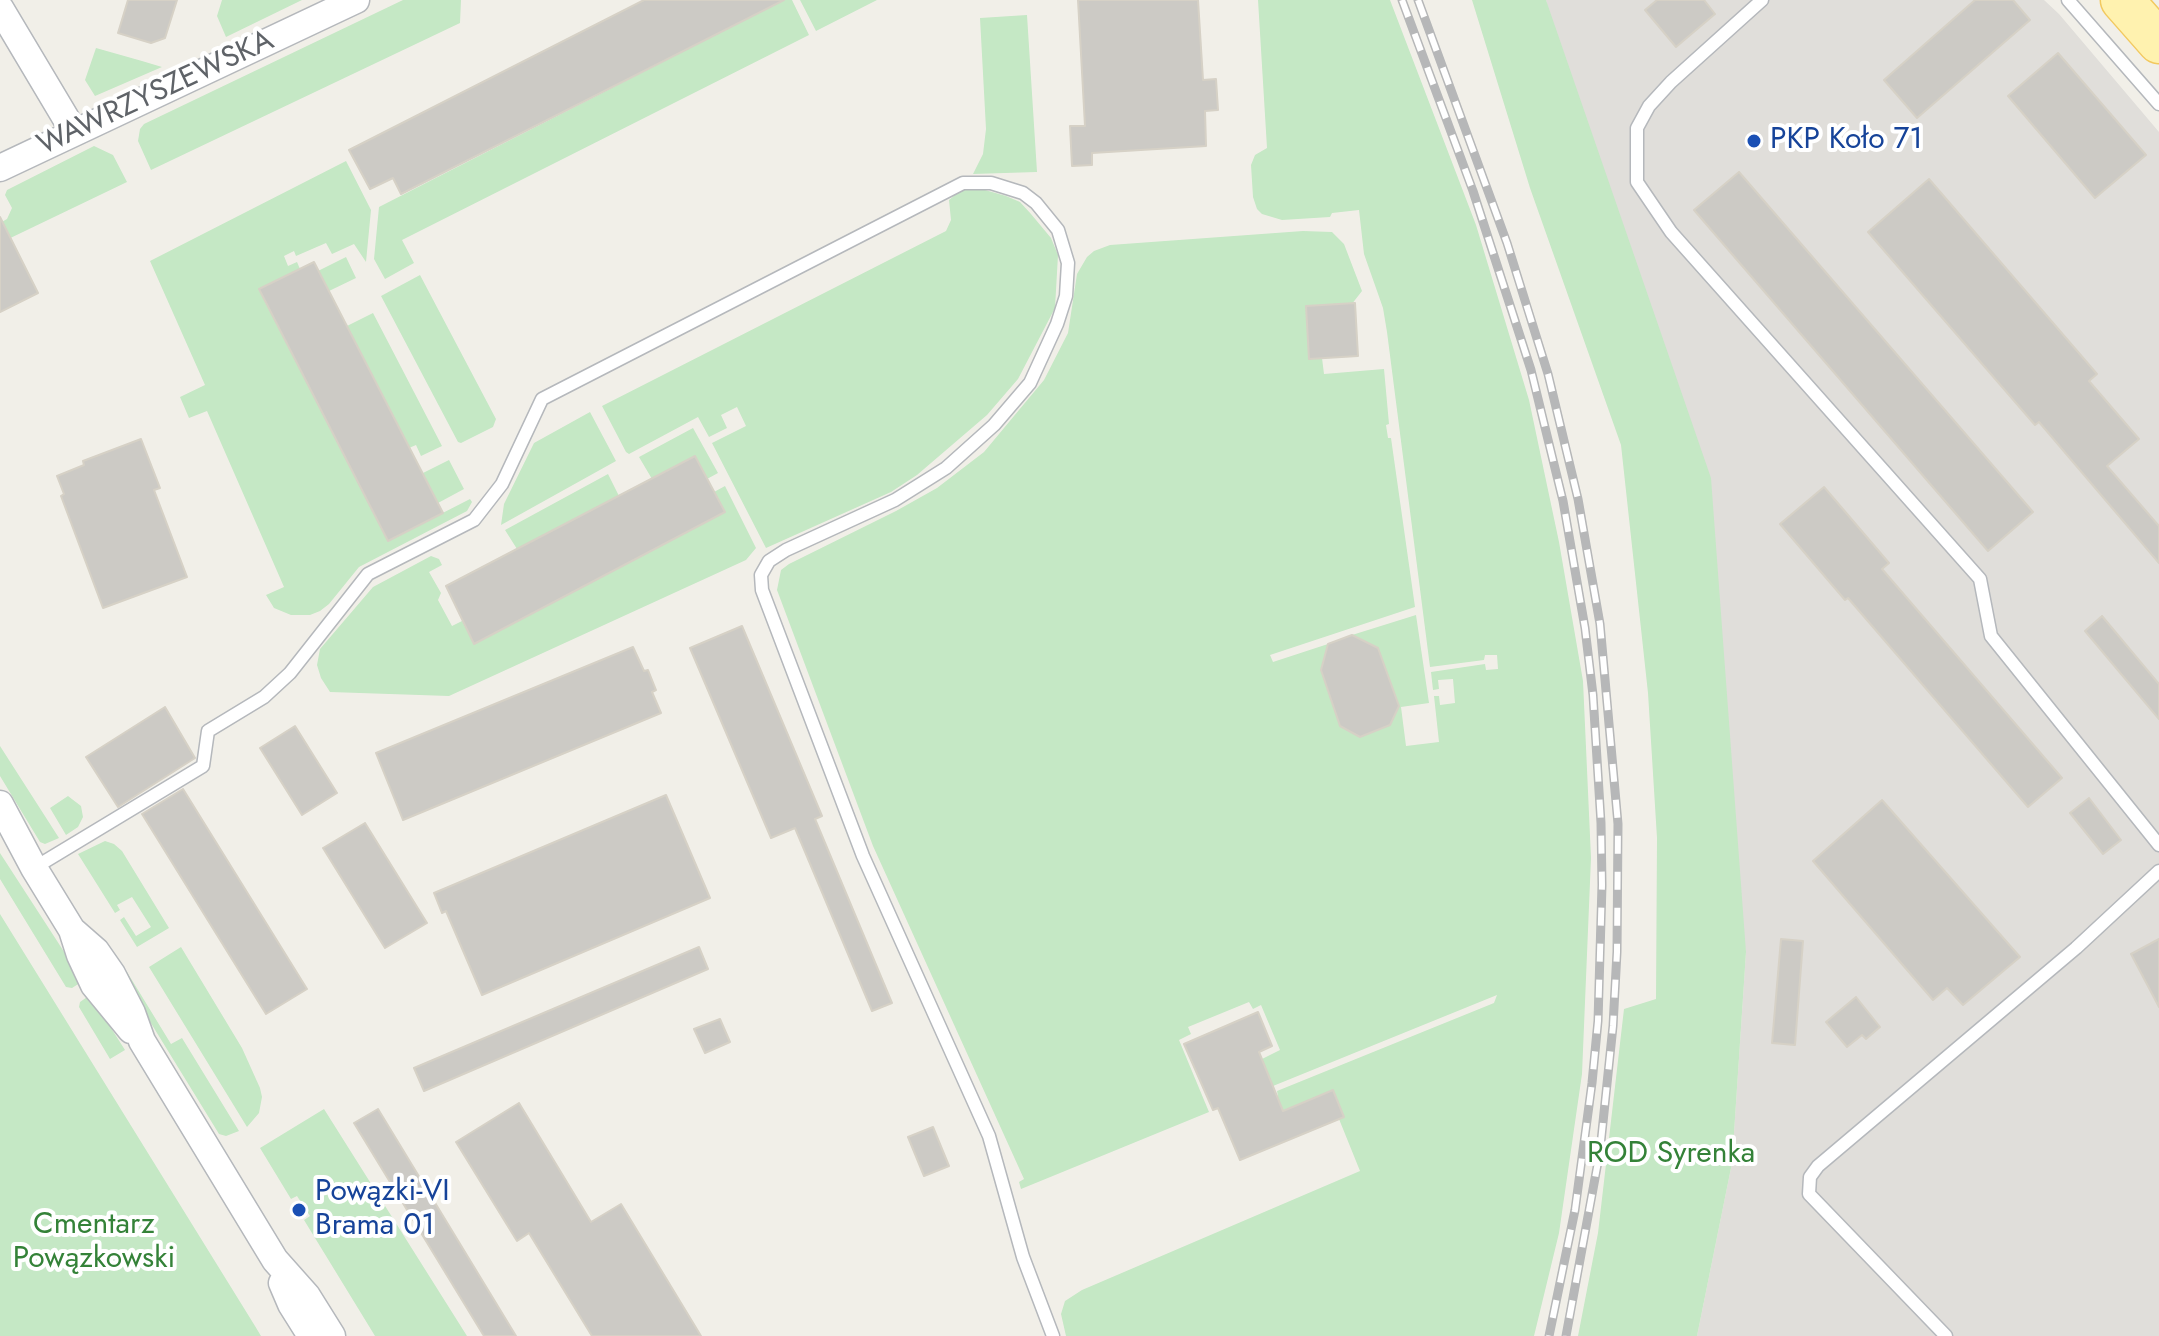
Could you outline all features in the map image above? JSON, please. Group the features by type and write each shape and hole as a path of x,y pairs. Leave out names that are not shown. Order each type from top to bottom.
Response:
{"main road":[{"path":"2122,0 2159,42"}],"street":[{"name":"WAWRZYSZEWSKA","path":"0,168 356,0"},
{"path":"0,8 74,132"},
{"path":"0,804 72,930 86,972 94,985 120,1020 142,1041 275,1260 307,1296 332,1336"},
{"path":"0,832 34,868"},
{"path":"275,1260 291,1304 311,1336"}],"lane":[{"path":"1762,0 1671,82 1649,106 1637,128 1637,182 1671,232 1980,579 1991,636 2159,845"},
{"path":"2068,0 2159,104"},
{"path":"34,868 203,766 208,731 264,697 290,673 368,574 474,520 502,484 542,399 963,183 991,183 1023,193 1036,203 1058,230 1068,263 1066,296 1030,383 994,425 946,468 895,500 786,550 769,561 761,575 762,590 863,856 989,1136 1023,1257 1053,1336"},
{"path":"1946,1336 1809,1194 1810,1177 1830,1156 2076,948 2159,871"}],"shaded area":[{"path":"1546,0 2044,0 2159,132 2159,1336 1697,1336 1732,1163 1746,952"}],"green space":[{"path":"222,0 302,0 226,37 217,16"},
{"path":"403,0 461,0 460,23 151,170 138,141 144,124"},
{"path":"784,0 792,0 809,35 402,240 414,263 385,279 374,259 379,207"},
{"path":"800,0 877,0 816,31"},
{"path":"1258,0 1390,0 1476,225 1529,400 1559,542 1583,681 1591,858 1582,1074 1559,1233 1534,1336 1066,1336 1061,1314 1065,1301 1082,1290 1360,1171 1339,1119 1344,1117 1333,1090 1241,1128 1235,1115 1278,1096 1277,1091 1494,1003 1497,995 1273,1086 1262,1059 1280,1050 1261,1005 1253,1009 1249,1002 1188,1027 1191,1034 1179,1040 1209,1112 1021,1189 1019,1182 1024,1179 873,846 777,590 781,570 789,564 937,488 984,452 1044,380 1068,333 1077,274 1094,251 1110,245 1303,231 1332,232 1344,244 1362,291 1309,359 1322,358 1324,374 1384,369 1389,424 1386,425 1388,438 1391,438 1415,607 1270,655 1273,662 1328,644 1321,670 1340,725 1360,737 1390,725 1399,706 1352,635 1416,615 1429,703 1401,707 1406,746 1439,742 1434,696 1439,696 1440,705 1455,703 1453,679 1438,680 1439,689 1433,690 1431,672 1485,664 1486,670 1498,669 1497,655 1485,655 1484,660 1430,667 1387,332 1383,308 1364,254 1359,210 1332,213 1330,217 1282,220 1262,214 1257,209 1251,165 1255,155 1267,148"},
{"name":"ROD Syrenka","path":"1472,0 1546,0 1711,478 1746,952 1732,1163 1697,1336 1578,1336 1598,1233 1624,1009 1656,999 1657,838 1648,693 1621,445 1530,188"},
{"path":"1027,15 1037,172 973,174 983,154 986,129 980,18"},
{"path":"96,48 162,67 95,96 85,80"},
{"path":"94,146 113,155 127,182 0,243 0,223 7,219 12,208 5,195 7,190"},
{"path":"346,161 371,210 366,262 354,244 332,254 326,243 296,256 294,251 284,256 288,266 297,262 300,269 259,290 388,541 470,499 472,502 467,511 359,567 320,611 310,615 291,615 274,608 266,595 284,587 207,411 189,418 180,397 205,385 150,261"},
{"path":"961,190 985,190 1020,202 1051,238 1058,255 1055,308 1018,379 987,415 917,475 891,492 766,548 712,443 746,426 737,407 721,415 727,428 709,437 698,417 629,454 626,452 602,406 946,231 951,220 949,200"},
{"path":"346,257 356,278 329,291 318,271"},
{"path":"420,275 496,419 493,427 461,443 381,296"},
{"path":"373,313 442,446 421,456 416,445 409,448 347,326"},
{"path":"590,412 616,461 501,525 504,504 534,443"},
{"path":"693,428 718,473 707,479 652,479 639,457"},
{"path":"449,460 464,489 438,503 423,473"},
{"path":"608,474 619,496 517,549 505,530"},
{"path":"725,486 756,548 746,560 449,696 330,692 321,678 317,665 320,649 373,587 431,556 439,559 442,565 429,572 441,593 438,600 452,626 462,621 474,644 724,512 714,492"},
{"path":"0,746 59,838 45,844 40,842 0,776"},
{"path":"68,796 81,806 83,817 78,827 66,835 50,808"},
{"path":"105,841 122,851 169,928 137,947 120,920 124,917 136,936 151,927 132,897 117,905 120,910 115,913 78,854"},
{"path":"0,853 83,981 72,988 66,987 0,879"},
{"name":"Cmentarz Powązkowski","path":"0,914 255,1326 261,1336 0,1336"},
{"path":"181,947 242,1048 260,1088 259,1113 247,1127 149,967"},
{"path":"127,972 171,1044 182,1038 239,1131 226,1136 219,1134 122,976"},
{"path":"90,995 125,1050 110,1059 79,1007 80,1002"},
{"path":"324,1109 467,1336 375,1336 304,1220 310,1216 297,1196 291,1199 260,1148"}],"building":[{"path":"128,0 177,0 165,38 151,43 118,33"},
{"path":"644,0 784,0 401,194 393,178 370,189 349,150"},
{"path":"1078,0 1198,0 1203,80 1216,79 1218,110 1205,111 1206,146 1092,153 1092,165 1072,166 1070,126 1085,126"},
{"path":"1657,0 1704,0 1715,14 1676,47 1645,10"},
{"path":"1975,0 2013,0 2030,20 1917,118 1884,80"},
{"path":"2058,53 2146,155 2095,198 2008,96"},
{"path":"1739,172 2033,512 1988,551 1694,210"},
{"path":"1929,179 2097,374 2089,381 2139,439 2107,466 2159,526 2159,563 2039,422 2035,425 1868,232"},
{"path":"0,217 38,293 0,312"},
{"path":"314,262 443,513 388,541 259,289"},
{"path":"1355,303 1358,356 1309,359 1306,306"},
{"path":"141,439 160,488 154,490 187,577 103,608 61,496 64,494 57,476 84,465 83,461"},
{"path":"695,456 725,512 474,644 446,586"},
{"path":"1824,487 1889,563 1882,569 2062,778 2028,807 1780,524"},
{"path":"2102,616 2159,684 2159,719 2085,631"},
{"path":"742,626 822,816 815,819 892,1003 872,1011 795,828 771,838 690,648"},
{"path":"1352,635 1378,648 1399,706 1390,725 1360,737 1340,726 1321,670 1328,644"},
{"path":"633,647 644,671 648,670 656,690 652,692 661,713 403,820 376,753"},
{"path":"165,707 195,758 118,807 86,757"},
{"path":"295,726 337,793 302,815 260,748"},
{"path":"183,789 307,989 266,1014 142,814"},
{"path":"666,795 710,898 482,995 446,911 442,913 434,893"},
{"path":"2089,798 2121,840 2103,854 2070,813"},
{"path":"1882,800 2020,957 1963,1005 1947,988 1933,1000 1813,861"},
{"path":"365,823 427,923 385,948 323,848"},
{"path":"1781,939 1803,941 1795,1045 1772,1043"},
{"path":"2159,939 2159,1007 2131,954"},
{"path":"699,947 708,969 424,1091 414,1068"},
{"path":"1856,997 1880,1027 1866,1039 1862,1035 1847,1047 1826,1022"},
{"path":"1258,1012 1272,1046 1259,1052 1283,1111 1333,1090 1344,1117 1240,1160 1218,1108 1213,1110 1184,1044"},
{"path":"720,1019 730,1042 705,1053 694,1029"},
{"path":"519,1103 591,1222 621,1204 701,1336 592,1336 529,1233 517,1241 456,1142"},
{"path":"378,1109 516,1336 484,1336 354,1123"},
{"path":"933,1127 949,1166 924,1176 908,1137"}],"railway":[{"path":"1402,0 1473,191 1531,370 1563,501 1593,695 1602,885 1598,1021 1575,1210 1549,1336"},
{"path":"1418,0 1507,243 1548,374 1578,499 1600,624 1618,824 1617,952 1600,1151 1566,1336"}],"place":[{"name":"PKP Koło 71","path":"1754,141"},
{"name":"Powązki-VI Brama 01","path":"299,1210"}]}
